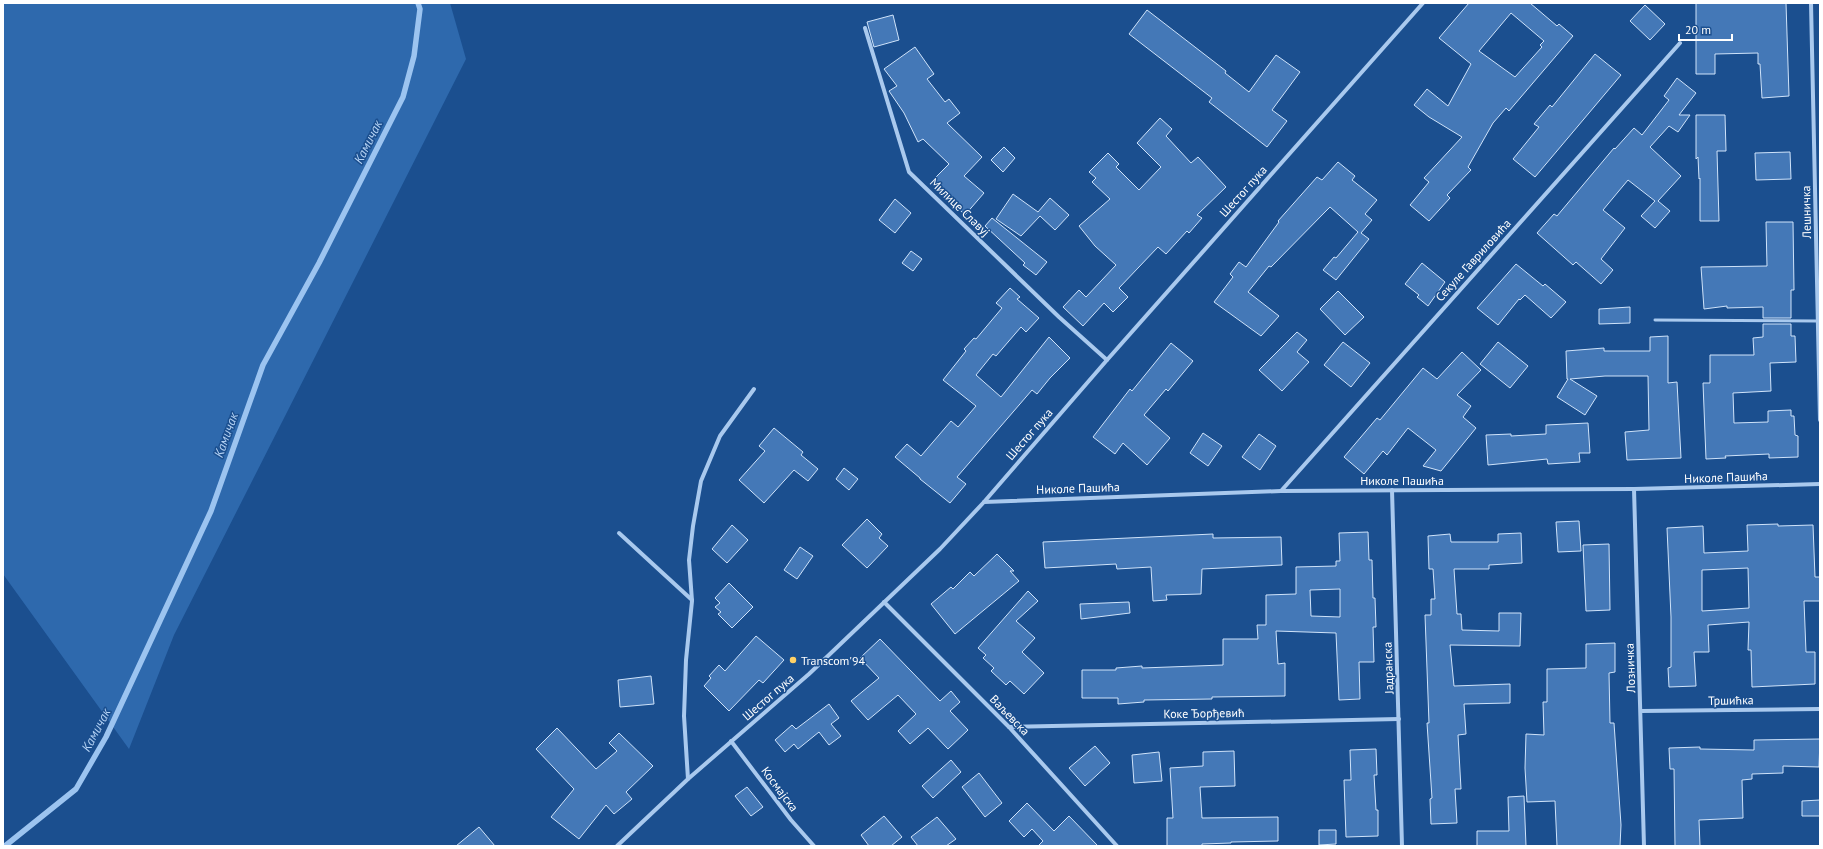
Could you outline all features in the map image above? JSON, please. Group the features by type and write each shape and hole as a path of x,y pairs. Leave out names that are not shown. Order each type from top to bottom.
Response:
{"street":[{"name":"Шестог пука","path":"617,846 688,779 809,674 940,549 984,502 1107,360 1423,3"},
{"name":"Лешничка","path":"1811,3 1820,420"},
{"name":"Милице Славуј","path":"865,28 909,172 1053,312 1107,360"},
{"name":"Секуле Гавриловића","path":"1281,491 1680,43"},
{"path":"688,779 684,716 686,660 692,601 689,560 693,526 701,481 720,436 754,388"},
{"name":"Николе Пашића","path":"984,502 1281,491 1634,489 1820,484"},
{"name":"Лозничка","path":"1634,489 1644,846"},
{"name":"Јадранска","path":"1392,490 1402,846"},
{"path":"619,533 692,601"},
{"name":"Ваљевска","path":"884,602 1009,727 1117,846"},
{"name":"Тршићка","path":"1641,711 1820,709"},
{"name":"Коке Ђорђевић","path":"1009,727 1399,719"},
{"name":"Космајска","path":"731,741 791,820 814,846"}],"lane":[{"path":"1655,320 1818,321"}],"shaded area":[{"path":"3,3 450,3 466,59 174,635 129,749 3,574"}],"building":[{"path":"1469,3 1530,3 1557,26 1559,24 1573,36 1509,111 1506,108 1493,123 1468,167 1471,170 1447,195 1450,198 1429,221 1410,205 1429,182 1424,178 1462,137 1429,117 1414,105 1427,89 1448,106 1471,64 1439,38","holes":["1511,13 1544,41 1540,45 1542,47 1515,77 1479,51"]},
{"path":"1696,3 1786,3 1789,96 1762,98 1758,53 1715,54 1715,74 1696,74"},
{"path":"1645,5 1665,24 1650,40 1630,21"},
{"path":"1147,10 1226,71 1225,73 1249,92 1276,55 1300,72 1272,110 1287,121 1267,147 1209,102 1212,98 1129,34"},
{"path":"893,15 899,40 874,47 867,22"},
{"path":"915,47 934,74 927,79 945,102 949,99 960,113 947,123 982,157 964,176 984,193 965,215 931,182 949,164 923,139 918,142 904,113 889,91 897,86 884,69"},
{"path":"1595,54 1621,75 1535,177 1513,159 1539,127 1534,124 1550,105 1552,107"},
{"path":"1677,78 1696,93 1679,115 1690,115 1678,132 1669,126 1650,147 1681,176 1658,201 1670,211 1655,228 1641,216 1655,201 1628,180 1603,210 1625,228 1601,259 1613,270 1601,284 1576,262 1573,265 1537,233 1554,214 1557,216 1614,148 1615,149 1634,128 1642,135 1669,100 1664,96"},
{"path":"1696,115 1725,115 1726,151 1717,151 1719,221 1700,221 1700,178 1699,179 1698,157 1696,159"},
{"path":"1160,118 1172,129 1166,136 1191,163 1198,157 1226,187 1197,215 1202,218 1189,233 1187,231 1166,254 1158,247 1119,288 1128,297 1113,312 1104,303 1083,326 1063,307 1079,290 1086,297 1116,265 1095,246 1079,226 1110,199 1092,182 1096,178 1089,172 1108,153 1119,164 1116,167 1139,190 1161,167 1137,143"},
{"path":"1004,147 1015,158 1003,172 991,160"},
{"path":"1790,152 1791,179 1756,180 1755,153"},
{"path":"1338,162 1355,176 1352,180 1377,200 1365,214 1372,220 1361,233 1369,239 1336,280 1323,270 1334,257 1336,258 1358,232 1330,207 1271,267 1269,266 1248,292 1279,316 1261,336 1214,302 1233,277 1230,274 1239,262 1246,267 1279,222 1278,221 1317,177 1322,180"},
{"path":"1013,194 1038,212 1050,198 1069,215 1055,230 1040,216 1021,236 996,219"},
{"path":"895,199 911,213 895,233 879,220"},
{"path":"992,218 1047,262 1036,275 1023,265 1025,263 985,226"},
{"path":"1766,222 1793,222 1794,290 1791,290 1791,318 1763,318 1763,307 1727,308 1727,306 1704,309 1701,267 1767,266"},
{"path":"911,251 922,259 913,271 902,263"},
{"path":"1422,263 1445,282 1428,306 1417,297 1419,295 1405,284"},
{"path":"1516,264 1543,286 1545,284 1566,302 1551,318 1525,295 1520,300 1519,299 1498,325 1477,308"},
{"path":"1010,288 1020,297 1017,299 1039,318 1026,332 1021,327 996,356 993,354 976,375 1001,397 1049,337 1070,358 1050,378 1037,394 1032,390 957,477 966,484 950,503 895,457 907,444 921,456 951,421 958,427 976,406 943,380 966,351 964,349 974,338 976,339 1002,308 996,303"},
{"path":"1338,291 1364,317 1345,335 1320,309"},
{"path":"1630,307 1630,323 1599,324 1599,309"},
{"path":"1763,324 1791,324 1791,336 1795,336 1796,362 1770,363 1771,391 1733,393 1734,423 1768,422 1768,411 1791,410 1791,416 1794,416 1795,435 1798,436 1798,457 1769,458 1769,454 1725,456 1726,458 1706,459 1703,383 1710,383 1710,355 1754,355 1753,338 1763,337"},
{"path":"1297,332 1307,340 1297,352 1309,362 1282,391 1259,370"},
{"path":"1668,336 1668,383 1677,382 1681,458 1627,460 1625,432 1649,430 1648,376 1605,376 1570,379 1597,396 1585,415 1557,397 1568,379 1566,351 1604,348 1604,351 1650,351 1650,337"},
{"path":"1343,342 1370,363 1351,387 1324,365"},
{"path":"1498,342 1528,366 1510,388 1480,364"},
{"path":"1171,343 1193,361 1168,391 1166,389 1144,415 1170,438 1147,465 1123,443 1115,454 1093,437 1130,389 1132,391"},
{"path":"1462,352 1481,370 1457,395 1471,406 1463,417 1476,428 1441,471 1423,466 1436,450 1408,428 1387,455 1383,451 1364,474 1344,457 1377,418 1380,420 1423,368 1437,379"},
{"path":"1588,423 1590,453 1579,453 1580,462 1548,464 1547,459 1488,465 1486,435 1511,434 1511,436 1546,434 1546,425"},
{"path":"774,428 803,452 801,455 818,469 808,481 794,470 764,503 739,480 765,451 759,446"},
{"path":"1203,433 1222,446 1208,466 1190,453"},
{"path":"1259,434 1276,446 1260,470 1242,457"},
{"path":"844,468 858,479 849,490 836,479"},
{"path":"867,519 882,534 879,538 888,546 867,568 842,545"},
{"path":"1579,521 1581,551 1558,552 1556,522"},
{"path":"732,525 748,540 727,563 712,549"},
{"path":"1747,525 1813,525 1815,577 1820,577 1820,601 1804,601 1806,652 1815,652 1815,684 1752,687 1751,650 1748,650 1749,622 1708,625 1709,652 1694,652 1696,686 1669,687 1668,668 1671,667 1671,617 1667,528 1703,526 1704,553 1748,551","holes":["1748,568 1749,608 1702,611 1702,570"]},
{"path":"1368,532 1369,560 1372,560 1373,598 1375,598 1376,627 1373,627 1374,662 1359,662 1360,699 1339,700 1336,633 1276,631 1278,664 1285,663 1285,696 1144,700 1144,702 1118,704 1118,698 1082,698 1082,670 1116,670 1116,668 1142,666 1142,668 1223,665 1223,639 1258,639 1257,625 1266,625 1266,595 1296,594 1296,567 1336,566 1336,561 1340,561 1339,533","holes":["1340,589 1340,617 1311,616 1310,590"]},
{"path":"1521,533 1522,563 1489,565 1489,569 1454,569 1457,614 1461,614 1462,630 1499,631 1499,613 1521,613 1520,646 1450,645 1454,686 1510,684 1510,703 1464,704 1466,734 1458,735 1461,789 1455,789 1457,823 1431,824 1430,799 1432,798 1427,723 1429,723 1425,615 1431,615 1431,599 1435,599 1433,569 1429,569 1428,536 1450,534 1451,542 1498,542 1498,534"},
{"path":"1213,534 1213,538 1281,537 1282,565 1202,569 1201,594 1166,595 1167,600 1153,601 1151,567 1117,569 1116,564 1045,568 1043,542"},
{"path":"1609,544 1610,610 1586,611 1583,545"},
{"path":"800,547 813,556 797,579 784,570"},
{"path":"997,554 1014,571 1010,571 1019,581 955,634 931,604 951,587 953,589 970,572 974,576"},
{"path":"729,583 753,607 732,628 718,614 721,612 715,607 720,603 715,598"},
{"path":"1028,591 1038,601 1016,621 1035,638 1022,652 1044,673 1024,694 1010,681 1006,685 991,671 994,668 983,658 986,655 978,648"},
{"path":"1129,602 1130,613 1081,619 1080,604"},
{"path":"756,636 784,660 763,683 759,680 729,711 704,686 711,678 709,676 719,665 725,671"},
{"path":"880,639 940,701 951,691 960,702 950,711 968,730 948,749 928,728 910,744 898,731 916,714 898,695 868,720 851,701 879,678 860,658"},
{"path":"1615,643 1615,672 1609,673 1610,723 1614,723 1621,825 1620,846 1557,846 1555,801 1527,802 1525,768 1526,734 1544,735 1543,702 1547,702 1547,669 1586,668 1586,644"},
{"path":"651,676 654,704 620,707 618,680"},
{"path":"829,704 839,718 831,724 841,736 829,745 819,732 798,749 794,744 785,752 775,740 792,725 796,729"},
{"path":"557,728 596,769 617,751 609,743 619,733 653,766 626,792 632,799 614,814 606,805 579,839 551,817 574,789 536,749"},
{"path":"1820,739 1819,767 1783,766 1783,773 1752,774 1752,779 1742,780 1743,818 1699,820 1700,846 1675,846 1674,769 1670,769 1669,748 1700,747 1700,749 1754,750 1754,740"},
{"path":"1095,746 1110,763 1085,786 1069,768"},
{"path":"1376,749 1377,775 1374,775 1376,810 1378,810 1378,836 1346,837 1344,780 1351,780 1350,750"},
{"path":"1234,751 1235,786 1200,787 1202,818 1278,817 1278,841 1231,842 1202,844 1202,846 1167,846 1167,818 1173,818 1170,768 1203,766 1203,752"},
{"path":"1159,752 1162,781 1134,783 1132,755"},
{"path":"951,760 961,772 933,798 922,786"},
{"path":"979,773 1002,803 985,817 962,787"},
{"path":"747,787 763,807 751,816 735,796"},
{"path":"1524,796 1526,846 1477,846 1477,831 1509,831 1508,797"},
{"path":"1820,800 1820,816 1802,816 1802,801"},
{"path":"1027,803 1054,831 1069,816 1098,846 1038,846 1043,841 1032,829 1024,837 1009,821"},
{"path":"884,816 902,837 891,846 869,846 861,835"},
{"path":"937,817 956,839 946,846 918,846 911,837"},
{"path":"479,827 495,846 456,846"},
{"path":"1319,830 1336,830 1336,844 1319,845"}],"waterway":[{"name":"Камичак","path":"5,846 76,789 106,737 211,511 263,365 319,263 403,97 414,56 420,9 418,3"}],"place":[{"name":"Transcom'94","path":"793,660"}]}
